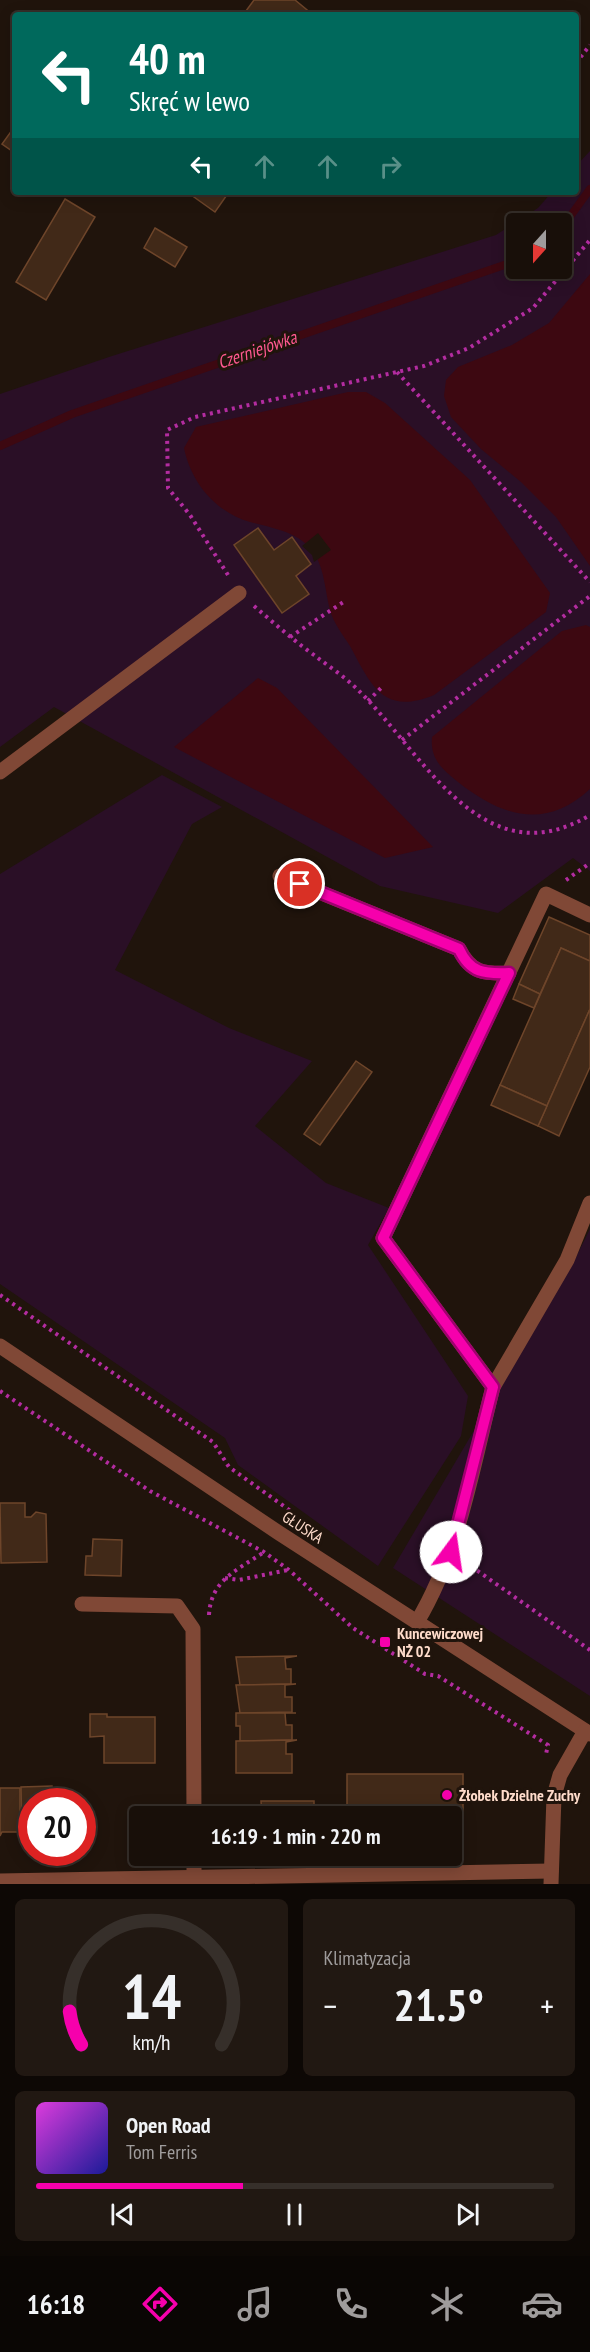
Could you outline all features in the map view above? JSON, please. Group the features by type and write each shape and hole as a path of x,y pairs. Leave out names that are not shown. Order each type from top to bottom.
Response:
{"street":[{"path":"0,772 239,593"},
{"path":"280,876 459,949 470,967 479,973 509,973"},
{"path":"493,1387 383,1238 546,894 590,915"},
{"path":"417,1622 433,1595 451,1552 493,1387 567,1260 590,1203"},
{"name":"GŁUSKA","path":"0,1346 417,1622 588,1732"},
{"path":"82,1604 177,1606 194,1629 194,1806"},
{"path":"0,1881 551,1877 552,1814 560,1775 588,1732"},
{"path":"194,1866 194,1878"}],"path":[{"path":"579,59 590,45"},
{"path":"590,240 533,308 469,348 424,366 195,417 167,430 168,488 190,515 239,593 290,637 356,688 450,795 482,820 525,834 568,829 590,815"},
{"path":"397,372 590,582"},
{"path":"402,740 590,596"},
{"path":"290,637 345,601"},
{"path":"368,701 382,687"},
{"path":"0,1295 213,1442 229,1467 292,1512"},
{"path":"0,1391 150,1491 264,1552 289,1570 352,1628 425,1674 438,1676 548,1746 544,1766 560,1775"},
{"path":"244,1566 264,1552"},
{"path":"451,1552 590,1650"},
{"path":"224,1578 239,1580 289,1570"}],"shaded area":[{"path":"590,151 590,871 573,858 498,913 380,886 54,707 0,747 0,394 112,356 496,235 506,229 506,279 572,279 572,213 530,213 549,195 579,195 579,163"},
{"path":"590,274 590,566 556,517 521,482 481,449 451,417 444,396 446,380 458,367 512,345 549,323"},
{"path":"348,392 366,392 385,403 470,480 550,593 546,612 434,695 417,701 402,702 391,699 372,684 333,619 318,560 308,546 285,532 250,522 226,511 206,494 199,484 187,461 184,448 196,427"},
{"path":"586,625 590,627 590,789 573,802 556,810 540,814 523,814 490,803 447,773 435,757 432,737 562,631"},
{"path":"258,678 277,688 433,847 385,858 174,747"},
{"path":"162,775 222,807 192,824 115,970 229,1028 312,1061 255,1126 326,1183 389,1208 368,1245 468,1396 461,1436 378,1566 238,1465 225,1438 0,1284 0,874"},
{"path":"590,1229 590,1696 393,1568 575,1259"}],"pier":[{"path":"318,533 331,550 314,562 312,555 302,546"}],"building":[{"path":"254,0 295,0 310,12 245,12"},
{"path":"12,130 12,151 2,144"},
{"path":"191,195 227,195 215,212"},
{"path":"65,199 95,217 46,300 16,282"},
{"path":"155,228 187,247 175,267 144,248"},
{"path":"258,528 274,550 292,537 311,564 296,576 309,594 282,613 234,545"},
{"path":"549,917 590,935 590,961 561,948 540,994 519,984"},
{"path":"561,948 590,961 590,1009 547,1106 500,1085"},
{"path":"519,984 540,994 534,1008 513,999"},
{"path":"590,1009 590,1067 559,1136 538,1126"},
{"path":"356,1061 372,1072 320,1145 304,1134"},
{"path":"500,1085 547,1106 538,1126 491,1105"},
{"path":"0,1503 25,1503 25,1517 31,1517 36,1512 46,1514 47,1562 1,1563"},
{"path":"93,1539 122,1540 121,1576 85,1575 86,1556 92,1556"},
{"path":"297,1656 285,1658 286,1669 291,1669 291,1684 240,1685 236,1657"},
{"path":"296,1684 285,1685 285,1697 292,1697 292,1712 240,1713 236,1685"},
{"path":"236,1713 285,1713 286,1725 292,1725 292,1740 240,1741 240,1726 236,1726"},
{"path":"90,1714 107,1714 107,1717 155,1717 155,1763 104,1763 104,1736 90,1737"},
{"path":"297,1740 286,1742 286,1754 292,1754 292,1773 236,1773 236,1741"},
{"path":"347,1774 463,1774 463,1821 462,1806 347,1806"},
{"path":"52,1786 52,1788 21,1788"},
{"path":"0,1788 18,1788 18,1832 2,1832 0,1836"},
{"path":"261,1801 314,1801 314,1806 261,1806"}],"waterway":[{"name":"Czerniejówka","path":"572,214 590,189"},
{"name":"Czerniejówka","path":"0,446 72,414 506,264"}],"place":[{"name":"Kuncewiczowej NŻ 02","path":"385,1642"},
{"name":"Żłobek Dzielne Zuchy","path":"447,1795"}],"route":[{"path":"300,884 459,949 470,967 479,973 509,973 383,1238 493,1387 451,1552"}]}
